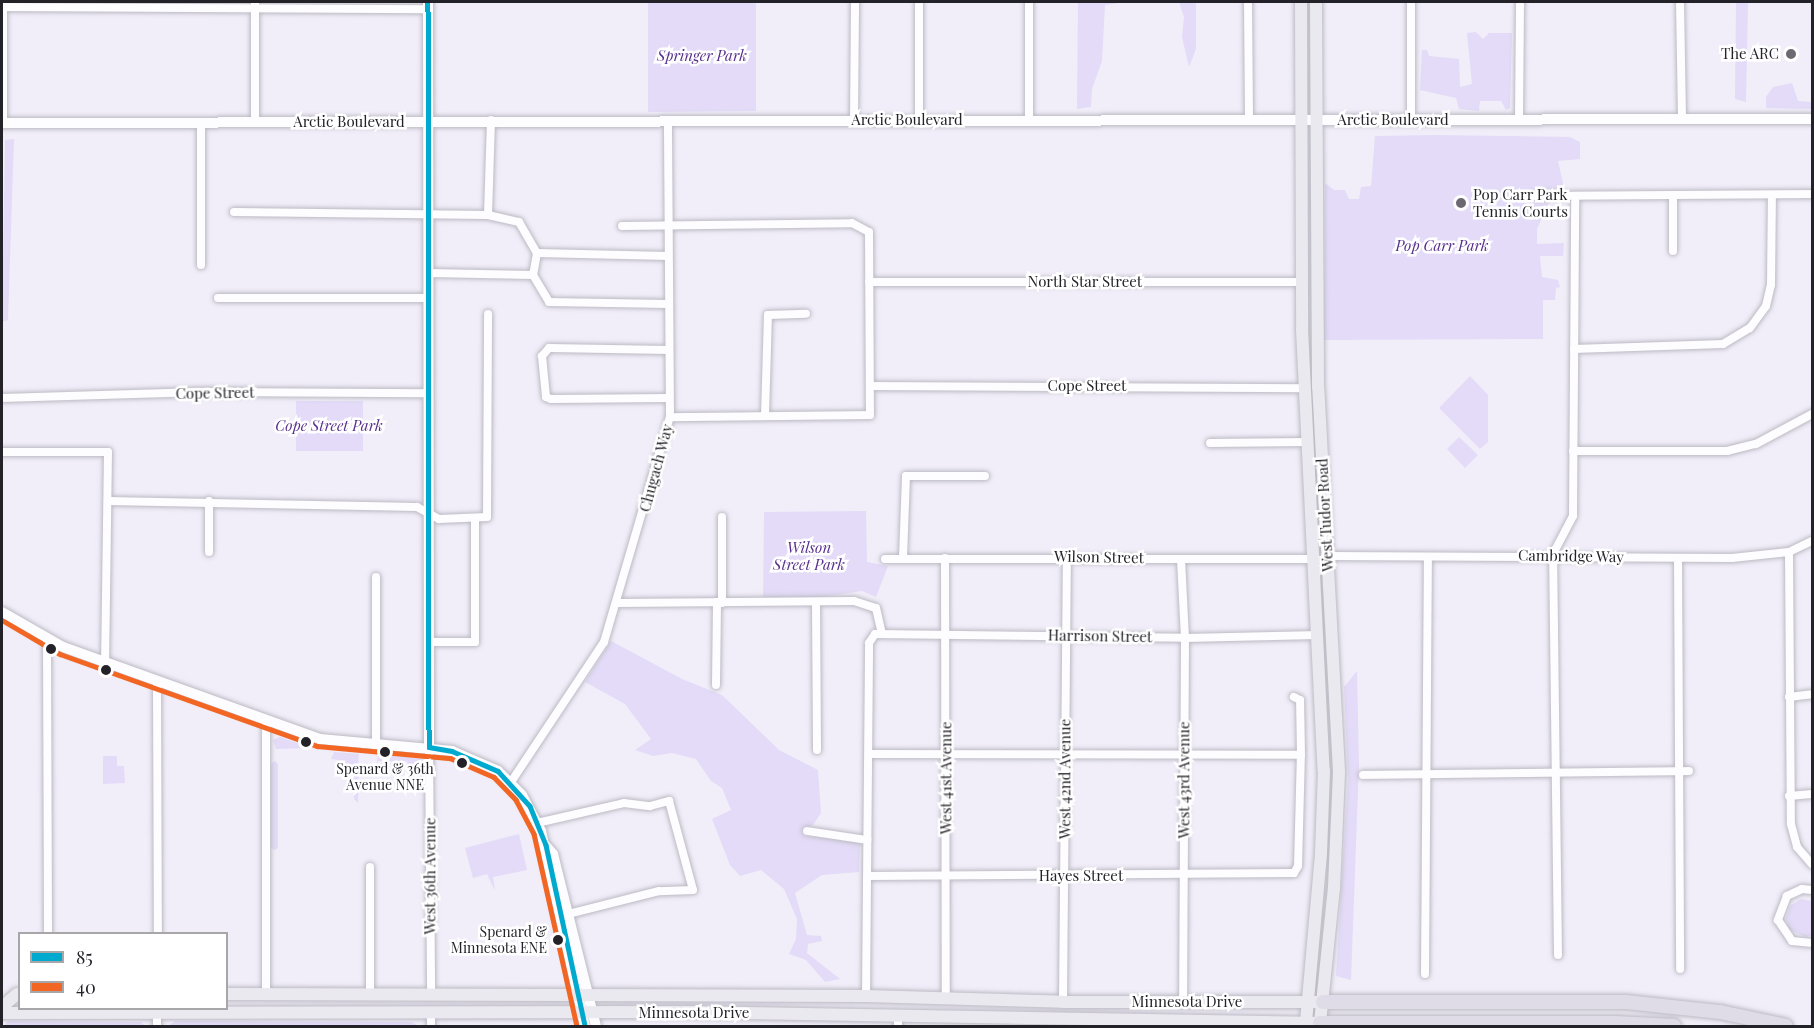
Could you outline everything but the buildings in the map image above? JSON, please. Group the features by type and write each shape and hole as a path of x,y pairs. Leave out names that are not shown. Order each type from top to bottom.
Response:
{"highway":[{"name":"Minnesota Drive","path":"1323,1002 1626,1002 1708,1011 1786,1026"},
{"name":"Minnesota Drive","path":"1313,1024 1615,1023 1674,1026"}],"main road":[{"name":"West Tudor Road","path":"1301,2 1301,282 1304,388 1318,635 1323,818 1308,1001 1313,1024"},
{"name":"West Tudor Road","path":"1313,1024 1323,1002 1338,809 1332,631 1318,387 1316,2"},
{"name":"West 36th Avenue","path":"428,5 429,747"},
{"name":"Arctic Boulevard","path":"2,123 491,120 1812,119"},
{"path":"1309,484 1319,500 1323,549 1328,556"},
{"path":"1313,559 1321,562 1325,579 1328,624 1332,631"},
{"path":"2,612 46,640 320,739 376,745 429,747 479,760 511,782 537,823 546,845 583,996"},
{"path":"546,845 552,854 568,914 587,1018 596,1026"},
{"path":"2,994 18,994"},
{"path":"2,1007 18,994"},
{"name":"Minnesota Drive","path":"228,994 866,996 1063,1002 1323,1002"},
{"path":"321,1013 335,1004 335,998 328,994"},
{"name":"Minnesota Drive","path":"2,1013 321,1013 431,1020 587,1018 1021,1020 1062,1024 1313,1024"},
{"path":"1021,1020 1033,1026"}],"street":[{"path":"854,120 855,2"},
{"path":"918,120 919,2"},
{"path":"1029,2 1029,120"},
{"path":"1248,2 1249,119"},
{"path":"1411,120 1412,2"},
{"path":"1519,120 1520,2"},
{"path":"1680,2 1682,120"},
{"path":"2,123 3,5 428,5"},
{"path":"255,5 255,122"},
{"path":"488,215 491,120"},
{"name":"Chugach Way","path":"511,782 604,642 618,603 670,417 668,120"},
{"path":"201,122 201,265"},
{"path":"1535,196 1812,194"},
{"path":"1673,195 1673,251"},
{"path":"1574,350 1724,344 1750,328 1766,306 1772,285 1772,195"},
{"path":"1558,955 1553,554 1574,516 1575,196"},
{"path":"234,212 488,215 519,222 537,253 533,275 549,302 669,304"},
{"path":"622,226 852,223 868,232 870,415 858,417 765,415 670,417"},
{"path":"537,253 668,256"},
{"path":"428,273 533,275"},
{"name":"North Star Street","path":"869,282 1301,282"},
{"path":"218,298 428,298"},
{"path":"108,501 209,501 417,507 439,519 487,517 488,314"},
{"path":"765,415 768,315 806,314"},
{"path":"669,350 549,348 543,356 546,397 551,399 669,398"},
{"name":"Cope Street","path":"870,386 1304,388"},
{"name":"Cope Street","path":"2,398 209,392 428,393"},
{"path":"1573,451 1727,451 1756,444 1812,414"},
{"path":"1210,443 1307,442"},
{"path":"2,452 108,452 105,663"},
{"path":"903,558 906,476 985,476"},
{"path":"209,501 209,552"},
{"path":"716,685 722,517"},
{"path":"428,642 475,642 475,519"},
{"name":"Cambridge Way","path":"1328,556 1428,558 1553,554 1678,559 1789,552 1812,541"},
{"path":"1789,552 1790,796 1797,847 1812,864"},
{"name":"Wilson Street","path":"885,559 1067,556 1313,559"},
{"name":"West 42nd Avenue","path":"1063,1002 1067,556"},
{"name":"West 41st Avenue","path":"945,558 946,997"},
{"path":"1425,974 1428,558"},
{"name":"West 43rd Avenue","path":"1181,559 1185,638 1183,1002"},
{"path":"1678,559 1680,969"},
{"path":"376,577 376,745"},
{"path":"618,603 869,603 876,608 882,633 874,634 869,643 866,996"},
{"path":"816,603 817,750"},
{"name":"Harrison Street","path":"882,633 1185,638 1318,635"},
{"path":"46,640 48,932"},
{"path":"157,681 158,932"},
{"path":"1789,697 1812,694"},
{"path":"869,754 1065,757 1301,755 1300,700 1294,697"},
{"path":"266,720 266,994"},
{"name":"West 36th Avenue","path":"429,747 431,995"},
{"name":"Hayes Street","path":"868,876 1064,877 1294,873 1298,866 1301,755"},
{"path":"1363,775 1689,771"},
{"path":"1790,796 1812,794"},
{"path":"537,823 624,803 650,806 669,801 693,890 659,891 568,914"},
{"path":"807,831 867,840"},
{"path":"370,867 370,995"},
{"path":"1812,890 1802,889 1787,896 1778,920 1792,940 1812,943"},
{"path":"157,1013 157,1026"}],"green space":[{"name":"Springer Park","path":"648,2 756,2 756,111 648,112"},
{"path":"1078,2 1126,2 1105,5 1102,61 1092,89 1091,107 1077,109"},
{"path":"1179,2 1196,2 1196,49 1189,67 1182,37 1184,17"},
{"path":"1736,2 1748,2 1746,102 1735,99"},
{"path":"1476,32 1483,39 1489,33 1512,33 1510,108 1506,110 1501,101 1480,101 1479,111 1459,109 1456,98 1420,90 1422,50 1427,50 1429,56 1459,59 1460,87 1472,84 1467,33"},
{"path":"1792,83 1798,101 1812,102 1812,109 1766,108 1766,97 1773,87"},
{"name":"Pop Carr Park","path":"1375,136 1570,137 1580,142 1580,159 1558,161 1564,188 1556,191 1557,202 1549,202 1537,229 1537,244 1564,243 1563,256 1540,256 1542,277 1558,280 1560,287 1556,288 1555,300 1543,300 1543,339 1324,340 1325,183 1334,190 1345,190 1349,199 1359,199 1361,187 1371,186"},
{"path":"14,139 8,320 2,322 5,140"},
{"path":"1470,376 1488,395 1488,442 1480,449 1439,408"},
{"name":"Cope Street Park","path":"296,401 363,401 363,451 296,451"},
{"path":"1459,437 1478,455 1465,468 1447,449"},
{"name":"Wilson Street Park","path":"866,511 867,562 888,566 876,597 862,591 816,598 763,598 764,512"},
{"path":"611,641 682,679 722,695 779,750 818,770 821,813 813,825 803,829 805,836 860,843 859,872 822,875 795,893 807,935 821,936 822,941 808,944 807,953 840,979 825,982 806,960 789,954 796,939 797,919 784,889 761,870 740,876 730,865 712,819 731,810 722,788 711,781 696,759 672,753 653,756 635,750 651,739 625,704 585,682"},
{"path":"1357,671 1359,764 1351,980 1336,976 1348,779 1344,687"},
{"path":"280,737 308,748 276,749 273,740"},
{"path":"334,752 359,754 358,766 343,763 344,768 339,767 339,760 331,759"},
{"path":"378,755 421,758 423,783 408,788 414,785 413,767 409,767 407,761 378,761 376,767"},
{"path":"103,756 117,756 117,766 124,766 125,783 103,784"},
{"path":"275,761 278,764 278,848 275,850 271,848 271,764"},
{"path":"353,769 359,769 358,803 354,799"},
{"path":"519,834 527,870 493,877 495,891 487,874 473,878 465,848"},
{"path":"1801,899 1812,901 1812,935 1806,937 1789,930 1786,918 1790,906"},
{"path":"8,1021 141,1022 145,1026 4,1026"},
{"path":"175,1021 412,1022 418,1026 168,1026"}],"transit line":[{"name":"85","path":"428,2 429,747"},
{"name":"40","path":"2,620 60,654 317,746 450,758 494,777 516,800 534,834 577,1026"},
{"name":"85","path":"429,747 452,751 498,771 530,806 546,845 585,1026"}],"place":[{"name":"The ARC","path":"1791,54"},
{"name":"Pop Carr Park Tennis Courts","path":"1461,203"},
{"name":"Spenard & 36th Avenue NNE","path":"385,752"},
{"name":"Spenard & Minnesota ENE","path":"558,940"}]}
